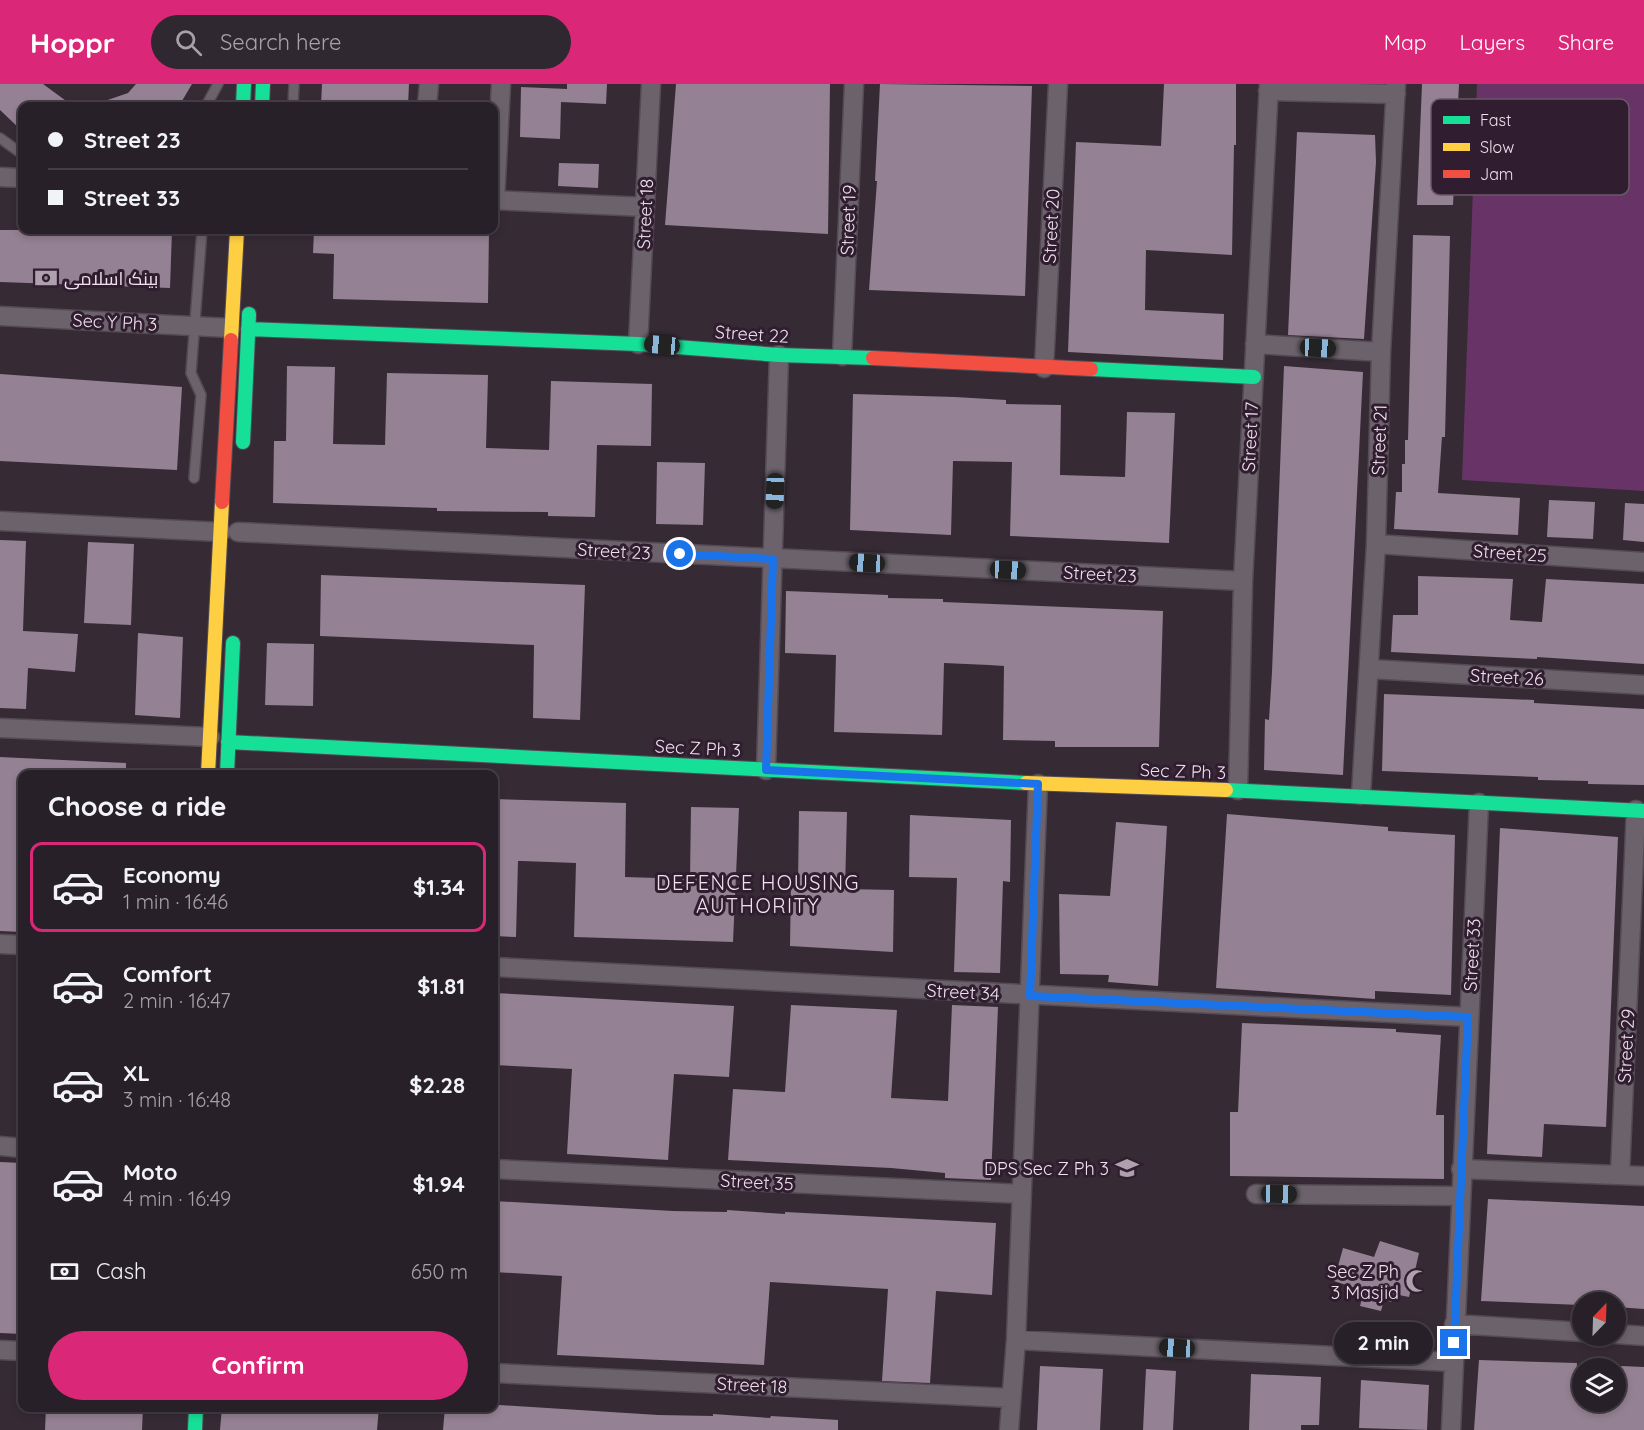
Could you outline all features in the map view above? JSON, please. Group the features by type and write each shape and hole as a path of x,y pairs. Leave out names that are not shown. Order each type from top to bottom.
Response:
{"street":[{"path":"243,102 244,84"},
{"path":"262,102 263,84"},
{"path":"427,102 429,84"},
{"path":"498,134 501,84"},
{"name":"Street 18","path":"638,344 651,84"},
{"name":"Street 19","path":"842,356 854,84"},
{"name":"Street 20","path":"1044,368 1058,84"},
{"path":"1269,87 1396,89"},
{"name":"Street 17","path":"1238,790 1243,581 1269,87"},
{"name":"Street 21","path":"1362,795 1376,544 1381,352 1396,89"},
{"path":"0,177 18,178"},
{"path":"498,200 645,207"},
{"path":"237,234 242,460"},
{"path":"208,770 234,532 239,329 250,297"},
{"name":"Sec Y Ph 3","path":"0,316 239,329"},
{"name":"Street 22","path":"239,329 638,344 779,355 842,356 1254,377"},
{"path":"1255,344 1381,352"},
{"path":"766,770 779,355"},
{"name":"Street 23","path":"0,521 1243,581"},
{"name":"Street 25","path":"1376,544 1644,562"},
{"path":"226,770 234,625"},
{"name":"Street 26","path":"1370,669 1644,685"},
{"path":"0,728 210,737"},
{"name":"Sec Z Ph 3","path":"228,742 1038,784 1362,795 1640,811"},
{"path":"1009,1430 1016,1340 1038,784"},
{"name":"Street 33","path":"1451,1430 1459,1196 1479,803"},
{"name":"Street 29","path":"1620,1174 1640,811"},
{"path":"0,944 18,945"},
{"name":"Street 34","path":"498,967 1468,1017"},
{"path":"0,1146 18,1148"},
{"name":"Street 35","path":"498,1169 1021,1194"},
{"path":"1461,1169 1644,1176"},
{"path":"1256,1194 1459,1196"},
{"path":"1454,1324 1572,1331"},
{"path":"1626,1335 1644,1336"},
{"path":"1016,1340 1453,1362"},
{"path":"0,1350 18,1351"},
{"name":"Street 18","path":"498,1373 1010,1398"},
{"path":"195,1430 196,1412"}],"lane":[{"path":"208,102 218,84"},
{"path":"293,102 294,84"},
{"path":"0,138 18,151"},
{"path":"194,478 201,395 191,373 202,234"}],"shaded area":[{"path":"1477,84 1644,84 1644,491 1462,480 1473,195 1629,195 1629,99 1476,99"}],"building":[{"path":"0,84 43,84 68,102 18,102 18,127 0,110"},
{"path":"136,84 192,84 181,102 102,102 128,93"},
{"path":"322,84 409,84 408,102 321,102"},
{"path":"567,84 607,84 606,104 561,102 560,139 520,137 521,87 567,89"},
{"path":"676,84 830,84 828,234 665,225"},
{"path":"880,84 1032,86 1025,296 869,290 877,181 875,181"},
{"path":"1164,84 1236,84 1232,255 1146,250 1145,310 1224,314 1223,360 1068,352 1076,142 1161,146"},
{"path":"1422,84 1459,84 1458,99 1431,99 1431,195 1453,195 1453,205 1417,205"},
{"path":"1297,132 1375,135 1376,162 1364,339 1288,335"},
{"path":"559,163 599,164 598,188 558,186"},
{"path":"0,230 18,230 18,234 172,234 170,288 0,282"},
{"path":"314,234 489,234 488,303 333,299 334,254 313,253"},
{"path":"1413,235 1450,236 1445,437 1442,437 1438,493 1520,498 1518,535 1394,529 1396,492 1402,492 1402,464 1405,464 1405,440 1408,440"},
{"path":"287,366 335,367 333,444 385,445 387,373 488,375 486,448 549,450 551,381 652,384 651,446 597,445 595,517 548,516 548,512 437,511 437,508 273,503 274,441 286,441"},
{"path":"1284,366 1363,372 1343,775 1264,770 1265,719 1269,720 1272,672"},
{"path":"0,374 182,387 177,470 0,461"},
{"path":"853,394 955,397 1006,400 1006,404 1061,405 1060,475 1125,477 1127,412 1175,413 1169,543 1010,536 1012,462 953,461 951,535 850,530"},
{"path":"657,462 705,463 703,525 656,524"},
{"path":"1549,500 1595,502 1593,539 1547,537"},
{"path":"1625,503 1644,504 1644,542 1623,540"},
{"path":"0,540 26,541 23,631 78,634 75,672 28,668 26,709 0,708"},
{"path":"88,542 134,544 131,625 84,623"},
{"path":"321,575 585,585 580,720 533,718 534,645 320,636"},
{"path":"1418,576 1513,579 1510,620 1542,622 1546,579 1644,584 1644,664 1537,657 1537,659 1391,652 1393,615 1418,615"},
{"path":"786,591 888,595 888,598 943,599 943,602 1163,611 1159,747 1055,747 1055,741 1003,740 1004,666 989,665 944,663 942,735 834,732 836,655 785,653"},
{"path":"138,633 183,637 180,718 135,715"},
{"path":"267,643 314,644 313,706 265,705"},
{"path":"1384,694 1534,700 1534,703 1644,709 1644,785 1588,784 1588,781 1538,780 1538,777 1382,771"},
{"path":"0,757 126,763 126,770 18,770 18,932 0,931"},
{"path":"498,799 626,803 625,877 690,879 691,807 739,808 733,942 574,937 576,863 522,861 518,861 516,937 498,936"},
{"path":"799,811 847,812 845,889 894,890 893,952 790,946 791,884 798,884"},
{"path":"1227,814 1388,827 1388,831 1455,835 1451,995 1375,991 1375,999 1216,988"},
{"path":"910,815 1011,820 1010,882 1003,881 1000,973 954,972 957,878 909,877"},
{"path":"1116,822 1167,826 1158,986 1108,982 1109,975 1060,974 1059,894 1110,896"},
{"path":"1500,828 1618,837 1606,1127 1544,1124 1542,1157 1487,1154"},
{"path":"498,993 734,1006 729,1077 674,1074 668,1160 567,1154 572,1069 498,1065"},
{"path":"791,1005 897,1010 891,1098 948,1101 952,1005 998,1007 991,1180 945,1178 945,1173 891,1168 728,1160 733,1089 785,1092"},
{"path":"1242,1023 1396,1029 1396,1032 1441,1035 1436,1115 1444,1115 1444,1179 1230,1176 1230,1112 1238,1112"},
{"path":"0,1162 18,1163 18,1334 0,1333"},
{"path":"1488,1199 1644,1206 1644,1309 1626,1308 1626,1292 1572,1292 1572,1305 1481,1301"},
{"path":"498,1201 673,1211 727,1212 727,1210 785,1214 785,1212 996,1223 992,1295 936,1291 930,1383 882,1381 888,1289 770,1282 764,1365 557,1355 562,1276 498,1272"},
{"path":"1380,1241 1419,1253 1409,1297 1394,1294 1392,1302 1384,1300 1381,1311 1360,1306 1364,1291 1334,1281 1343,1248 1374,1257"},
{"path":"1479,1360 1572,1363 1572,1412 1626,1412 1626,1366 1644,1367 1644,1430 1474,1430"},
{"path":"1040,1366 1103,1369 1100,1430 1037,1430"},
{"path":"1146,1369 1176,1371 1173,1430 1143,1430"},
{"path":"1251,1374 1321,1377 1319,1425 1301,1425 1301,1430 1249,1430"},
{"path":"1361,1380 1429,1385 1427,1430 1359,1428"},
{"path":"498,1405 658,1415 713,1416 713,1414 838,1420 838,1430 443,1430 445,1412 498,1412"},
{"path":"46,1412 143,1412 142,1430 45,1430"},
{"path":"222,1412 379,1412 377,1430 220,1430"}],"traffic: fast":[{"path":"243,102 244,84"},
{"path":"262,102 263,84"},
{"path":"243,442 249,314"},
{"path":"248,329 638,344 779,355 873,358"},
{"path":"1091,369 1254,377"},
{"path":"227,770 233,643"},
{"path":"228,742 1026,783"},
{"path":"1226,790 1644,811"},
{"path":"195,1430 196,1412"}],"traffic: slow":[{"path":"231,340 237,234"},
{"path":"208,770 222,502"},
{"path":"1026,783 1226,790"}],"traffic: jam":[{"path":"222,502 231,340"},
{"path":"873,358 1091,369"}],"place":[{"name":"بینک اسلامی","path":"46,278"},
{"name":"DPS Sec Z Ph 3","path":"1127,1168"},
{"name":"Sec Z Ph 3 Masjid","path":"1417,1281"}],"district":[{"name":"DEFENCE HOUSING AUTHORITY","path":"758,894"}],"route":[{"path":"680,554 773,559 766,770 1038,784 1030,996 1468,1017 1454,1343"}]}
